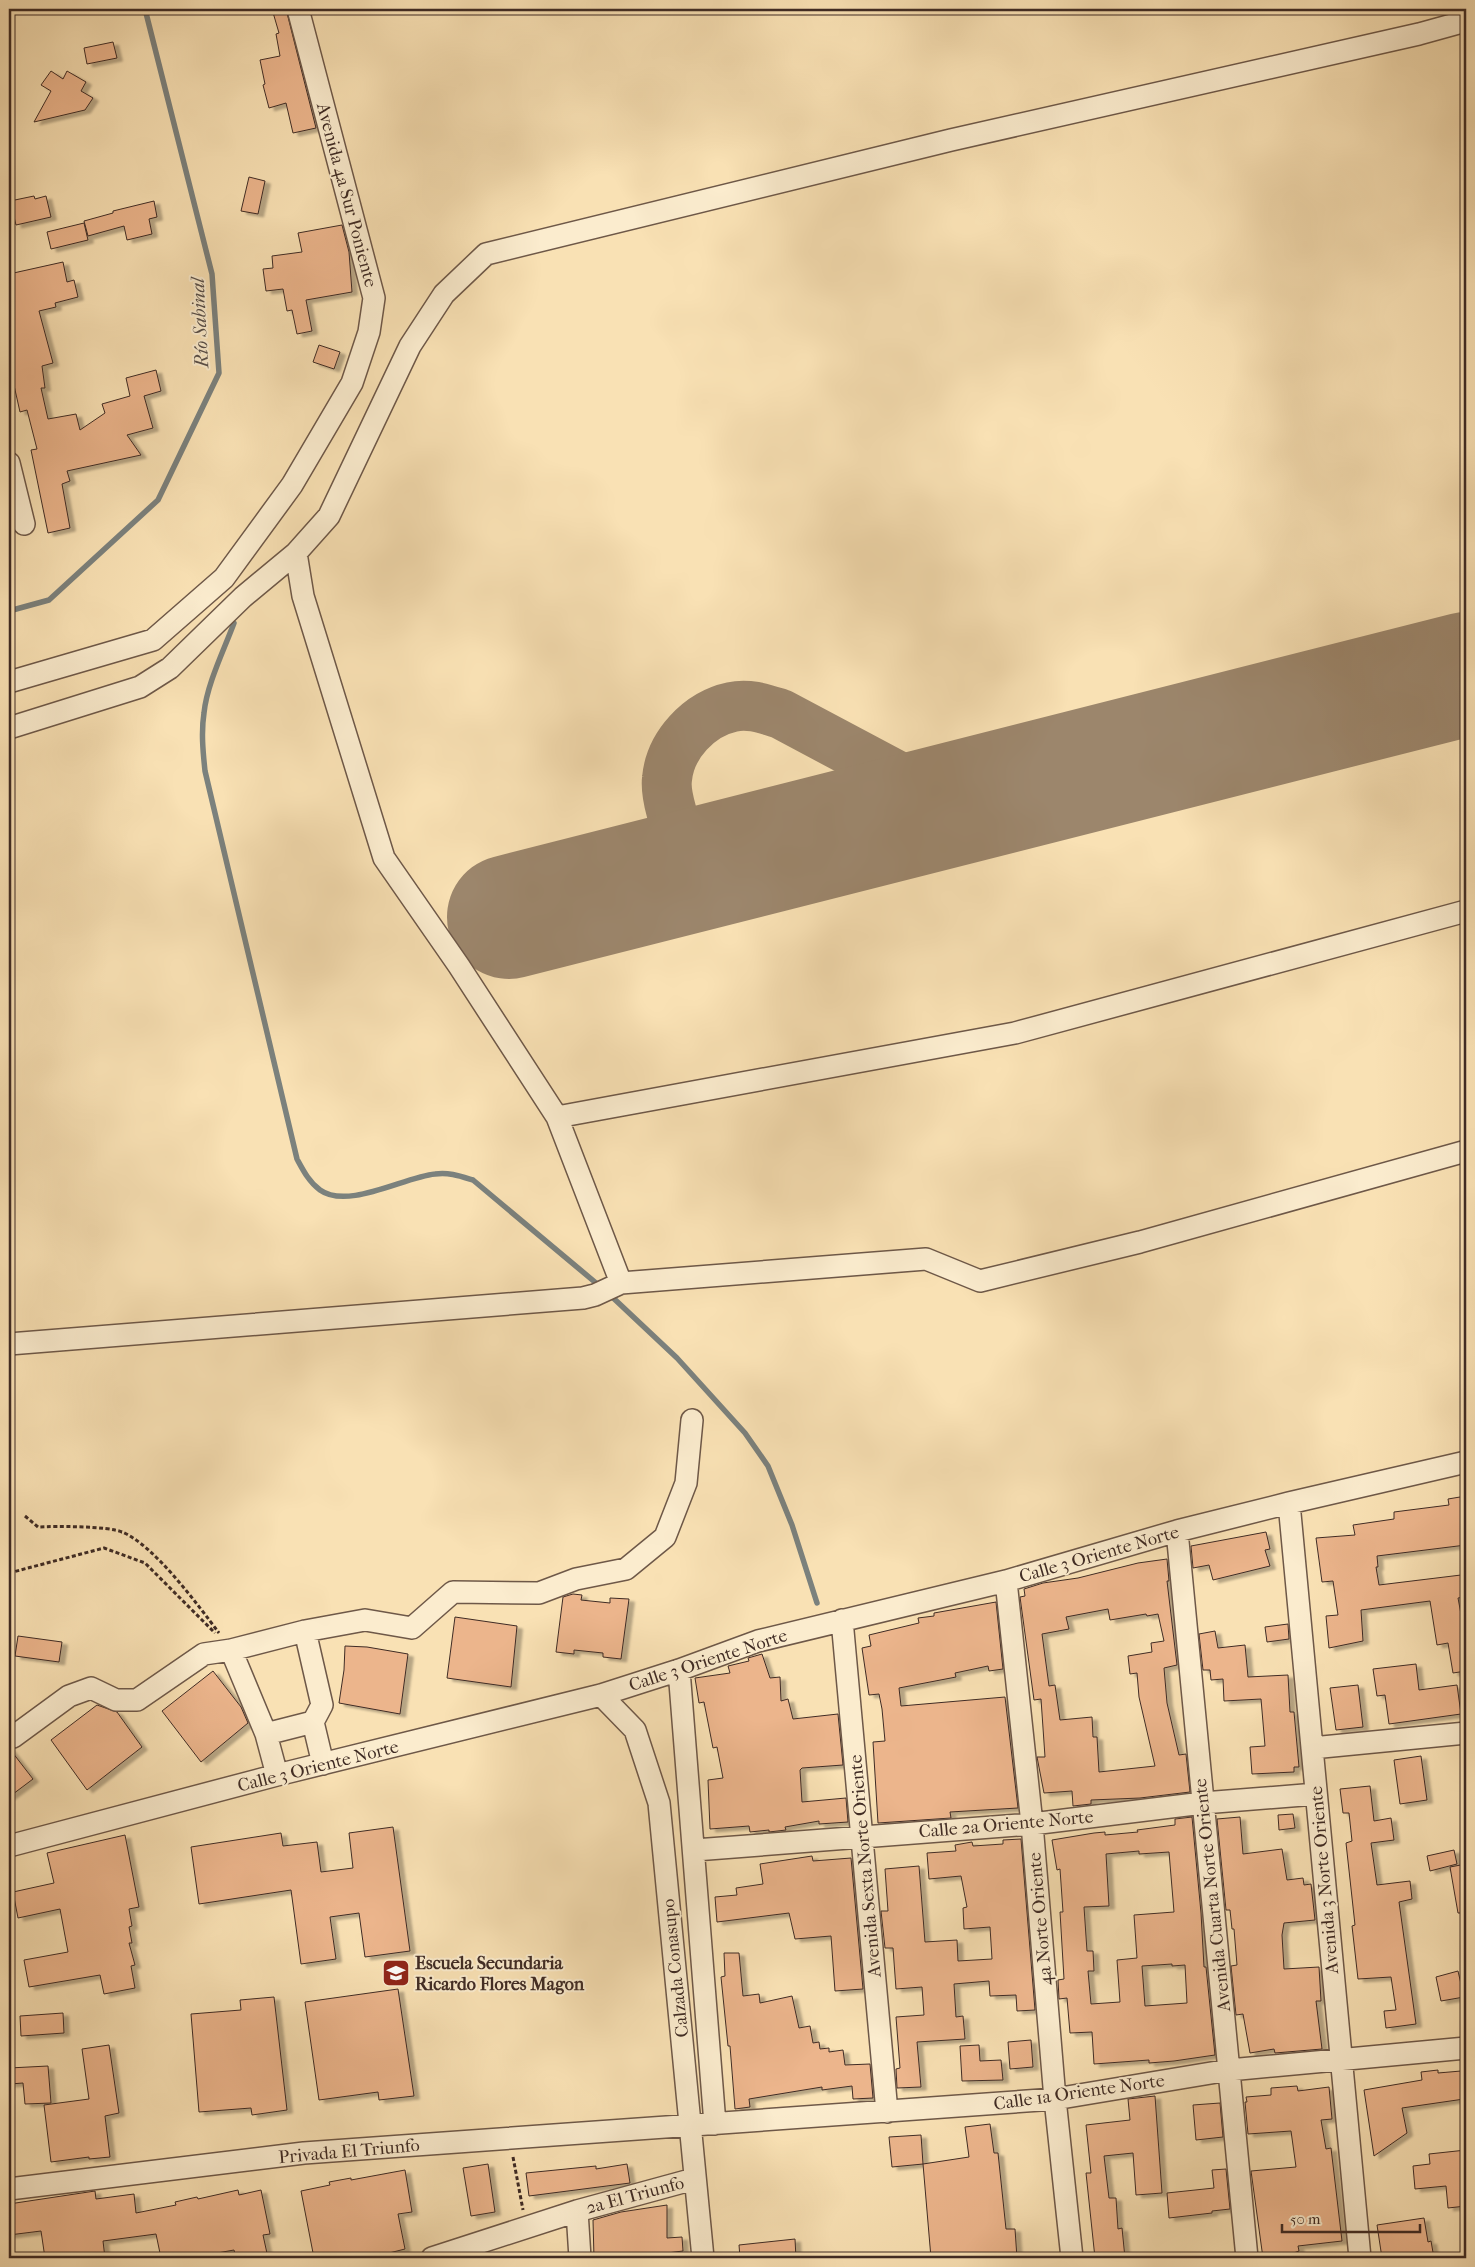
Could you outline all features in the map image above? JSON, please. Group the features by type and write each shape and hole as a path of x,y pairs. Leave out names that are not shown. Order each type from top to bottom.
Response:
{"street":[{"name":"Avenida 4a Sur Poniente","path":"9,682 153,640 224,578 292,485 352,383 369,332 374,298 298,9"},
{"path":"9,728 140,687 170,668 243,597 296,553 329,516 410,346 444,294 486,254 951,140 1391,40 1466,20"},
{"path":"9,462 24,524"},
{"path":"296,553 303,596 384,858 459,966 557,1117 619,1284"},
{"path":"557,1117 1015,1033 1466,911"},
{"path":"9,1344 595,1295 619,1284 926,1259 980,1281 1140,1242 1466,1150"},
{"path":"9,1734 13,1738 69,1696 91,1688 116,1700 137,1700 204,1654 231,1650 305,1631 365,1620 412,1628 453,1592 539,1593 576,1579 626,1569 665,1537 686,1483 692,1420"},
{"name":"Calle 3 Oriente Norte","path":"9,1846 276,1775 601,1695 679,1670 758,1641 1006,1581 1177,1531 1466,1462"},
{"name":"Avenida 3 Norte Oriente","path":"1289,1503 1360,2258"},
{"name":"Avenida Cuarta Norte Oriente","path":"1177,1531 1247,2258"},
{"name":"4a Norte Oriente","path":"1006,1581 1032,1824 1055,2099 1072,2258"},
{"name":"Avenida Sexta Norte Oriente","path":"842,1620 887,2112"},
{"path":"305,1631 322,1705 313,1722 323,1764"},
{"path":"231,1650 266,1734 276,1775"},
{"path":"679,1670 695,1850 715,2124"},
{"name":"Calzada Conasupo","path":"601,1695 635,1730 658,1803 703,2258"},
{"path":"266,1734 313,1722"},
{"path":"1312,1748 1466,1733"},
{"name":"Calle 2a Oriente Norte","path":"695,1850 1032,1824 1203,1803 1316,1794"},
{"name":"Calle 1a Oriente Norte","path":"690,2127 1055,2099 1229,2070 1466,2048"},
{"name":"Privada El Triunfo","path":"9,2189 304,2153 690,2127"},
{"name":"2a El Triunfo","path":"432,2258 576,2211 694,2179"},
{"path":"576,2211 580,2258"}],"path":[{"path":"25,1516 38,1527 62,1526 121,1532 150,1552 192,1597 231,1650"},
{"path":"9,1573 104,1548 145,1563 231,1650"},
{"path":"509,2140 526,2228"}],"building":[{"path":"272,9 286,9 316,128 293,133 286,103 269,108 263,85 265,84 260,60 280,56 276,34 279,33"},
{"path":"113,42 117,58 87,64 84,48"},
{"path":"51,71 63,79 67,71 86,82 81,91 93,98 85,110 34,122 51,91 41,85"},
{"path":"249,177 265,181 258,214 241,211"},
{"path":"34,196 35,199 46,196 51,217 16,225 10,201"},
{"path":"154,201 157,217 149,219 152,234 127,240 124,226 88,236 84,221 113,213 113,211"},
{"path":"84,223 88,240 51,249 47,232"},
{"path":"342,225 349,252 352,292 306,300 312,331 297,334 292,310 287,311 283,289 266,291 263,269 273,268 272,256 302,252 298,233"},
{"path":"63,262 67,282 74,280 78,297 55,303 56,307 39,311 53,363 42,366 45,388 41,388 48,419 76,414 80,430 105,413 102,404 130,396 126,378 156,370 161,391 144,396 153,428 127,435 141,455 67,471 70,481 62,484 70,528 48,533 31,450 37,449 27,410 20,412 9,363 9,274"},
{"path":"319,345 340,352 334,369 313,362"},
{"path":"1466,1496 1466,1545 1377,1556 1378,1567 1376,1567 1379,1585 1461,1575 1464,1597 1458,1598 1466,1641 1466,1671 1453,1673 1448,1643 1437,1645 1430,1601 1361,1610 1363,1641 1329,1648 1326,1616 1338,1615 1333,1581 1322,1582 1316,1538 1355,1535 1353,1525 1394,1519 1394,1512 1449,1505 1448,1499"},
{"path":"1266,1532 1270,1549 1265,1550 1270,1566 1213,1580 1209,1565 1193,1568 1191,1546"},
{"path":"1167,1559 1169,1581 1167,1581 1177,1665 1164,1668 1167,1703 1179,1755 1186,1754 1190,1792 1140,1798 1091,1800 1091,1804 1073,1806 1072,1791 1044,1793 1037,1757 1045,1757 1041,1699 1034,1700 1020,1597 1025,1596 1024,1589 1043,1583 1078,1578 1138,1563","holes":["1108,1609 1110,1620 1158,1614 1164,1641 1151,1643 1152,1652 1128,1656 1130,1674 1137,1673 1139,1697 1155,1766 1099,1772 1097,1737 1093,1737 1092,1717 1060,1720 1055,1685 1049,1686 1042,1634 1069,1629 1066,1617"]},
{"path":"573,1594 582,1595 581,1600 610,1603 610,1598 629,1599 621,1659 603,1657 603,1653 574,1650 574,1654 556,1652 563,1597"},
{"path":"996,1602 1003,1669 989,1671 988,1666 955,1673 956,1677 899,1688 901,1706 1005,1697 1018,1808 950,1812 951,1818 878,1823 873,1742 885,1741 879,1694 869,1695 862,1648 871,1646 869,1635 919,1623 918,1618 934,1616 934,1613"},
{"path":"455,1617 517,1626 511,1687 447,1678"},
{"path":"1288,1624 1289,1639 1267,1642 1265,1627"},
{"path":"1215,1631 1218,1648 1245,1645 1248,1677 1288,1675 1290,1712 1294,1712 1299,1767 1294,1767 1294,1772 1252,1774 1250,1747 1265,1746 1261,1699 1224,1701 1223,1679 1211,1680 1210,1670 1203,1670 1199,1634"},
{"path":"18,1636 62,1642 59,1662 15,1656"},
{"path":"345,1646 367,1647 408,1654 400,1714 339,1703 344,1670"},
{"path":"762,1654 770,1678 780,1677 781,1701 788,1699 793,1719 838,1714 843,1765 802,1768 800,1770 802,1802 846,1798 848,1822 819,1824 819,1821 785,1827 786,1830 769,1832 769,1830 750,1832 749,1826 710,1829 708,1780 723,1778 717,1747 713,1748 704,1702 699,1703 695,1678 730,1673 728,1666 749,1661 748,1658"},
{"path":"1416,1664 1419,1690 1457,1685 1461,1714 1389,1724 1385,1695 1377,1696 1373,1669"},
{"path":"213,1671 241,1707 248,1723 201,1762 162,1711"},
{"path":"1358,1685 1363,1727 1336,1730 1330,1688"},
{"path":"97,1705 117,1712 142,1747 87,1790 51,1740"},
{"path":"9,1748 33,1779 9,1797"},
{"path":"1421,1756 1427,1800 1400,1804 1394,1760"},
{"path":"1370,1786 1374,1821 1391,1818 1394,1840 1371,1843 1377,1885 1410,1881 1412,1899 1399,1902 1416,2024 1386,2028 1384,2011 1396,2010 1391,1977 1358,1979 1352,1926 1355,1925 1346,1843 1352,1841 1349,1813 1343,1813 1340,1789"},
{"path":"1293,1814 1295,1828 1279,1830 1278,1815"},
{"path":"1192,1817 1204,1967 1206,1967 1215,2055 1149,2063 1149,2060 1094,2064 1092,2032 1070,2033 1067,1998 1059,1999 1058,1980 1064,1979 1060,1912 1063,1912 1060,1869 1057,1870 1052,1840 1094,1833 1105,1832 1105,1835 1138,1832 1137,1830 1175,1825 1175,1819","holes":["1139,1851 1139,1854 1169,1852 1174,1912 1134,1915 1137,1958 1117,1960 1120,2002 1091,2004 1088,1971 1094,1971 1093,1951 1087,1951 1084,1907 1109,1906 1106,1854","1172,1964 1172,1966 1185,1965 1187,2003 1145,2006 1142,1966"]},
{"path":"1240,1817 1243,1854 1282,1849 1287,1880 1303,1878 1304,1885 1311,1884 1315,1920 1284,1923 1282,1935 1284,1969 1319,1967 1321,2001 1316,2001 1322,2049 1275,2053 1274,2049 1250,2053 1243,2014 1236,2015 1231,1966 1237,1965 1234,1929 1232,1929 1230,1910 1226,1910 1217,1819"},
{"path":"393,1827 410,1951 365,1957 359,1913 330,1917 336,1959 301,1964 291,1890 199,1904 191,1847 281,1833 283,1846 317,1842 321,1872 353,1868 349,1833"},
{"path":"125,1835 139,1907 129,1909 132,1926 129,1927 132,1943 129,1943 135,1965 131,1966 135,1988 104,1994 100,1975 29,1987 24,1960 68,1952 60,1909 18,1918 13,1892 54,1883 47,1853"},
{"path":"1021,1839 1035,2010 1017,2011 1016,1995 990,1996 989,1981 954,1984 956,2017 963,2016 965,2039 917,2042 921,2087 897,2088 896,2069 900,2068 896,2017 924,2015 922,1987 896,1989 893,1948 885,1948 881,1911 888,1911 885,1869 919,1866 925,1942 957,1940 958,1961 992,1959 990,1927 964,1929 963,1908 967,1907 961,1876 929,1879 927,1853 956,1851 955,1845 972,1842 973,1846 1003,1844 1003,1840"},
{"path":"1454,1850 1457,1864 1430,1871 1427,1856"},
{"path":"812,1856 813,1861 851,1858 863,1989 835,1991 831,1936 795,1939 789,1913 717,1922 715,1897 737,1895 736,1888 763,1884 760,1864"},
{"path":"1466,1864 1466,1913 1458,1913 1450,1867"},
{"path":"724,1953 739,1953 743,1996 759,1994 760,2003 792,1996 799,2028 810,2026 813,2043 819,2042 820,2049 829,2048 829,2052 843,2050 845,2065 870,2064 873,2098 853,2099 852,2086 822,2090 822,2087 749,2099 750,2107 735,2109 730,2046 728,2046 721,1977 725,1976"},
{"path":"1458,1971 1464,1997 1441,2001 1436,1977"},
{"path":"398,1989 414,2096 379,2100 378,2092 319,2100 305,2002"},
{"path":"274,1997 287,2110 252,2115 251,2108 199,2112 191,2014 241,2010 240,2000"},
{"path":"63,2013 64,2033 21,2036 20,2016"},
{"path":"1031,2040 1033,2067 1010,2069 1008,2042"},
{"path":"109,2045 119,2113 105,2116 110,2157 89,2159 89,2157 51,2162 44,2105 89,2099 82,2049"},
{"path":"979,2045 980,2061 1001,2060 1003,2080 962,2081 960,2046"},
{"path":"48,2066 51,2103 25,2104 23,2083 10,2084 9,2068"},
{"path":"1438,2070 1438,2073 1461,2071 1464,2099 1402,2108 1407,2133 1374,2156 1364,2090 1422,2080 1421,2072"},
{"path":"1297,2086 1298,2091 1329,2087 1332,2119 1321,2120 1326,2149 1331,2148 1342,2241 1298,2246 1299,2251 1288,2255 1288,2258 1263,2258 1251,2171 1296,2167 1291,2131 1248,2134 1245,2102 1247,2102 1246,2097 1271,2095 1271,2088"},
{"path":"1155,2096 1162,2193 1136,2195 1133,2153 1104,2156 1109,2198 1116,2198 1118,2229 1122,2228 1125,2258 1095,2258 1086,2173 1091,2173 1086,2125 1130,2120 1128,2099"},
{"path":"1220,2103 1223,2137 1196,2140 1193,2105"},
{"path":"990,2124 994,2153 998,2153 1006,2229 1015,2229 1017,2258 931,2258 923,2164 969,2157 965,2127"},
{"path":"921,2135 923,2164 892,2167 889,2137"},
{"path":"1466,2150 1466,2206 1448,2208 1446,2186 1415,2189 1413,2166 1430,2164 1429,2154"},
{"path":"488,2164 495,2212 471,2216 463,2168"},
{"path":"627,2164 630,2183 529,2196 526,2173 596,2166 596,2169"},
{"path":"1226,2169 1230,2209 1169,2218 1167,2193 1214,2188 1212,2170"},
{"path":"405,2170 412,2212 398,2214 405,2249 389,2253 390,2258 314,2258 301,2191 330,2185 329,2182"},
{"path":"238,2190 239,2195 261,2190 270,2234 263,2235 268,2258 236,2258 234,2250 189,2258 161,2258 156,2234 103,2241 105,2258 45,2258 41,2231 9,2235 9,2204 95,2191 96,2199 134,2194 136,2213 176,2205 175,2202 197,2197 198,2199"},
{"path":"667,2205 667,2238 682,2237 683,2251 627,2258 594,2258 593,2220 621,2212"},
{"path":"1424,2218 1428,2242 1431,2241 1434,2258 1382,2258 1377,2225"},
{"path":"795,2239 796,2258 740,2258 739,2245"}],"waterway":[{"name":"Río Sabinal","path":"9,611 49,600 158,500 219,373 212,274 145,9"},
{"path":"234,623 212,679 206,702 202,735 205,771 297,1159 309,1180 320,1190 332,1195 361,1195 422,1176 435,1174 450,1174 473,1180 602,1288"},
{"path":"609,1294 677,1358 745,1433 768,1466 792,1525 817,1603"}],"taxiway":[{"path":"691,871 668,800 667,779 669,766 680,743 688,733 708,716 732,707 751,706 781,714 952,805"}],"runway":[{"path":"509,917 1466,674"}],"place":[{"name":"Escuela Secundaria Ricardo Flores Magon","path":"396,1973"}]}
